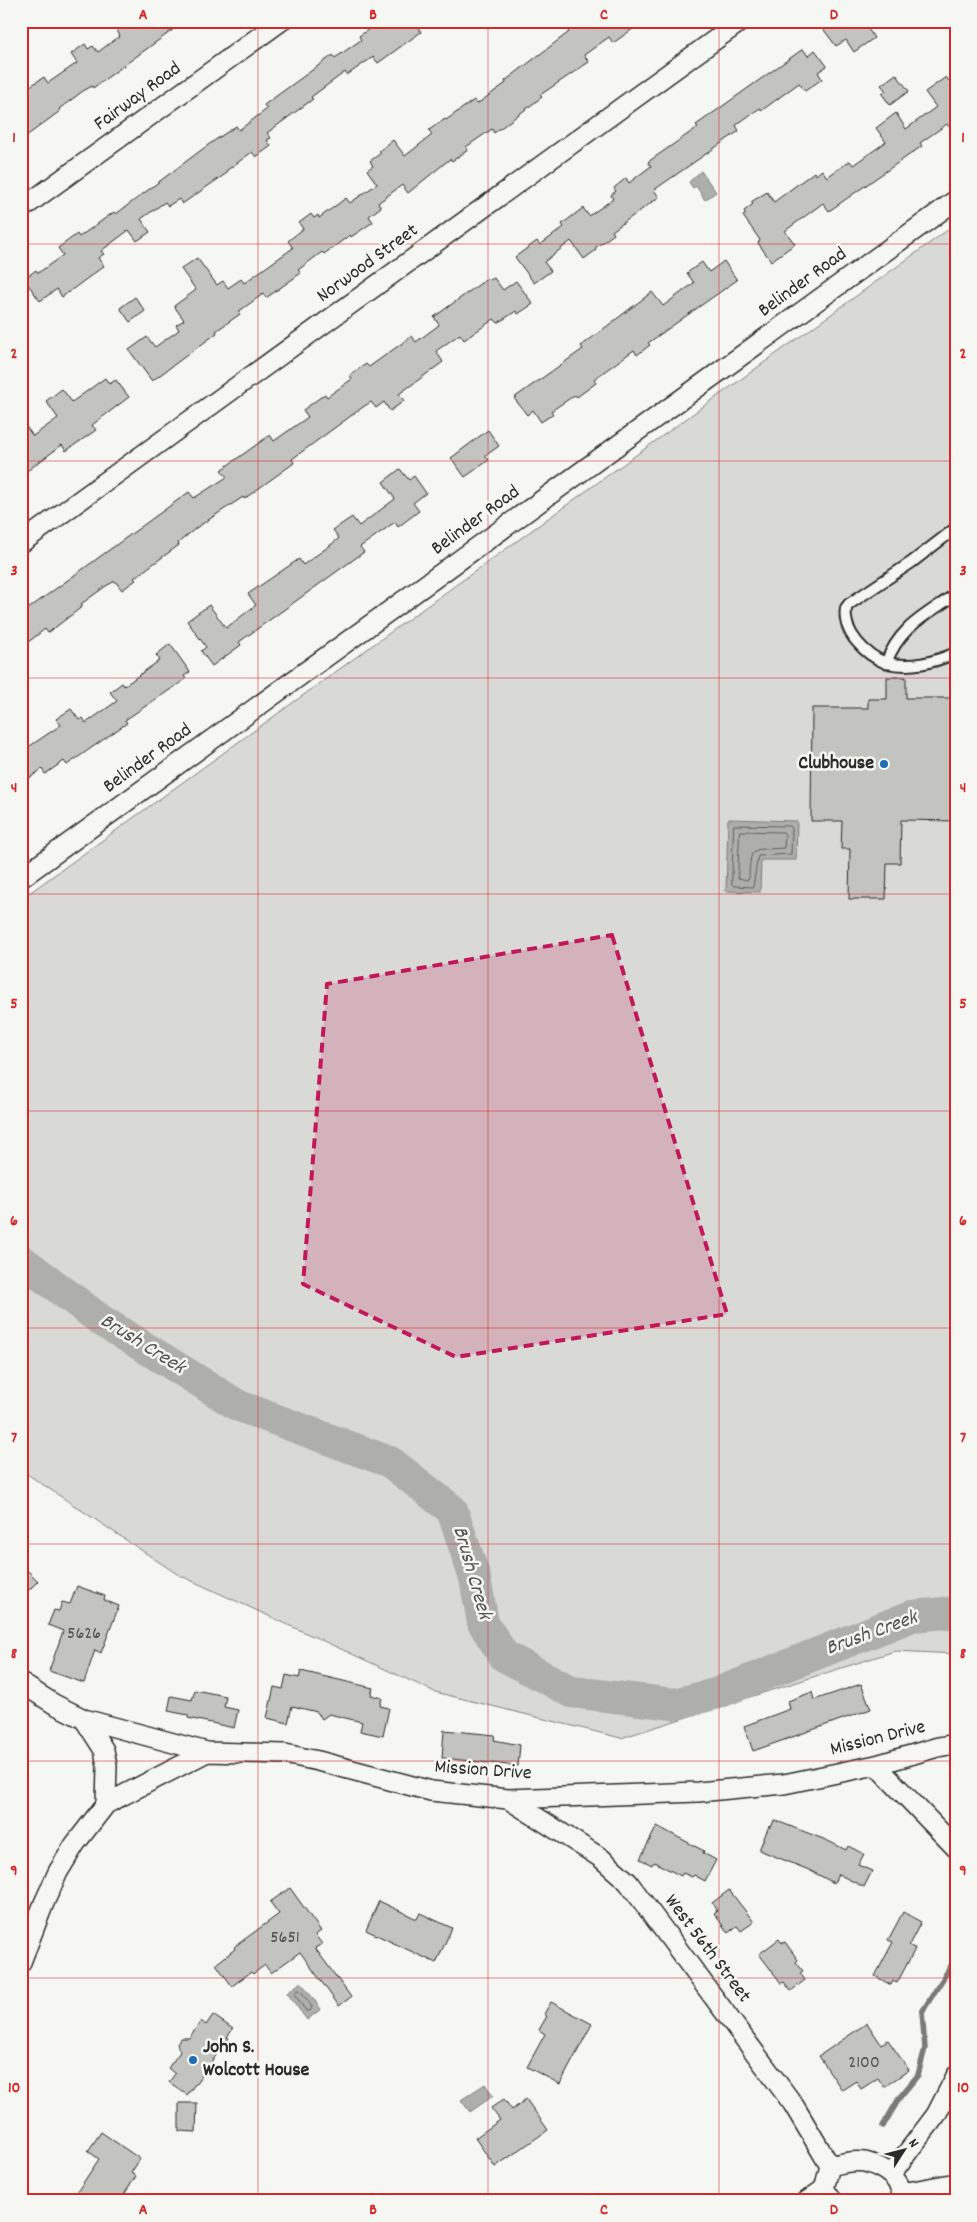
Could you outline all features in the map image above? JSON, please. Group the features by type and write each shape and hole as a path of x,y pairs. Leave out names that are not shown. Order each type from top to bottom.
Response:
{"street":[{"name":"Fairway Road","path":"21,209 281,21"},
{"name":"Norwood Street","path":"21,543 741,21"},
{"name":"Belinder Road","path":"21,878 956,200"},
{"name":"Mission Drive","path":"21,1683 54,1704 84,1719 207,1752 285,1754 318,1760 431,1791 508,1799 698,1792 774,1785 876,1765 938,1747 956,1744"},
{"path":"84,1719 104,1750 107,1766 106,1804"},
{"path":"21,1962 58,1872 106,1804 207,1752"},
{"path":"876,1765 956,1848"},
{"name":"West 56th Street","path":"508,1799 601,1858 628,1882 793,2104 830,2166"},
{"path":"891,2174 936,2115 956,2076"},
{"path":"807,2201 829,2195 830,2166 842,2163 865,2162 891,2174 900,2185 902,2197 956,2183"}],"lane":[{"path":"956,528 912,562 846,608 847,622 858,643 873,658 900,666 918,665 938,661 956,653"},
{"path":"886,663 894,644 905,629 956,594"}],"highlighted area":[{"path":"612,935 727,1314 456,1357 303,1284 327,984"}],"shaded area":[{"path":"956,224 956,1654 895,1651 621,1738 435,1692 177,1574 21,1470 21,899"}],"water":[{"path":"701,171 716,192 705,200 696,186 693,188 689,182"},
{"path":"728,819 797,821 796,860 761,860 760,892 726,891"},
{"path":"301,1982 321,2009 307,2020 287,1993"},
{"path":"485,2084 493,2096 470,2112 461,2100"}],"building":[{"path":"129,21 185,21 93,88 92,86 83,91 21,140 21,92 44,77 48,83 77,63 71,54 85,44 88,49 93,46 98,52 120,36 117,30"},
{"path":"364,21 414,21 421,32 378,63 373,57 347,75 345,72 311,97 313,99 267,133 271,138 267,140 271,146 256,157 252,152 226,171 227,173 182,204 179,199 168,206 165,202 141,219 150,232 137,241 129,230 101,251 104,254 98,258 104,266 62,297 57,289 40,301 24,279 36,270 38,273 63,255 58,248 77,234 79,237 114,212 116,214 236,126 239,130 267,109 264,105 333,55 335,58 361,40 359,36 369,29"},
{"path":"575,21 644,21 613,43 609,37 584,55 589,62 540,95 542,97 494,133 492,129 466,147 468,150 452,161 450,159 408,193 402,185 378,203 381,207 369,216 373,222 351,237 350,235 324,254 322,252 298,270 301,273 266,298 263,294 238,312 240,314 216,331 217,333 152,381 129,350 147,337 155,347 179,330 176,325 184,320 174,306 196,290 181,269 197,258 217,285 223,281 228,288 241,279 244,283 293,248 288,241 303,229 299,223 311,214 314,218 318,215 319,218 346,198 350,203 377,184 367,170 373,166 370,161 381,153 379,151 393,140 405,156 432,135 429,130 474,100 477,104 506,83 505,81 569,32 566,28"},
{"path":"837,21 863,21 874,38 854,52 846,40 836,46 824,30"},
{"path":"803,49 808,56 815,50 827,66 818,72 822,79 805,91 799,83 761,111 760,108 736,125 739,131 654,190 659,197 612,231 614,234 584,259 571,241 544,262 551,271 534,283 515,257 537,241 540,245 564,227 562,224 583,208 589,216 613,199 611,195 616,191 614,188 626,178 629,183 651,166 648,162 698,127 696,125"},
{"path":"896,74 909,91 890,105 882,94 886,91 881,85"},
{"path":"956,76 956,136 947,124 920,143 922,146 829,211 823,203 785,231 795,244 771,261 758,243 760,240 743,216 746,214 744,211 753,204 751,202 767,192 774,202 814,172 816,175 822,170 827,177 850,161 853,165 886,142 876,128 896,113 906,129 936,107 925,92 946,77 949,81"},
{"path":"724,261 737,280 648,343 650,345 637,355 634,350 594,379 596,383 577,397 575,395 551,411 553,414 541,422 533,410 527,415 514,398 583,349 581,346 652,292 663,306 694,283 687,273 702,262 709,272"},
{"path":"488,278 490,280 494,278 503,290 516,281 533,304 518,314 516,311 498,323 494,319 464,340 460,334 436,351 443,362 399,394 404,401 390,411 384,402 376,408 371,402 363,407 292,459 294,463 244,499 243,497 196,528 178,543 179,545 134,578 136,580 122,590 115,581 106,586 81,604 83,606 48,633 45,629 27,643 21,634 21,614 189,492 194,498 227,477 221,470 270,435 274,441 308,417 303,410 325,394 327,397 352,379 350,375 366,364 369,367 412,336 416,342 439,325 434,317"},
{"path":"135,297 145,311 130,322 120,308"},
{"path":"105,378 109,384 116,380 129,397 92,425 96,430 66,451 62,445 27,471 21,464 21,420 33,436 58,418 46,401 62,389 72,402"},
{"path":"488,430 499,446 485,456 489,460 465,477 451,458"},
{"path":"400,469 409,480 414,476 426,493 413,503 419,511 398,527 395,522 360,547 364,552 239,642 241,645 212,666 201,651 206,647 187,621 209,605 226,628 256,605 248,594 299,559 303,565 332,544 339,538 333,530 352,517 359,526 395,499 383,482"},
{"path":"170,644 190,672 184,676 186,679 125,720 127,723 67,765 64,761 45,774 42,769 21,784 21,752 61,725 56,719 71,709 79,720 83,718 86,723 117,701 110,692 122,683 124,686 160,660 156,655"},
{"name":"Clubhouse","path":"887,677 906,677 906,698 956,698 956,821 901,820 900,863 887,863 886,899 849,899 850,849 841,849 842,821 811,821 812,708 868,708 868,699 887,699"},
{"path":"21,1564 38,1581 21,1598"},
{"path":"77,1586 105,1596 104,1600 119,1606 101,1653 95,1650 84,1683 49,1671 63,1631 48,1625 54,1610 59,1611 62,1602 70,1604"},
{"path":"301,1671 373,1688 371,1695 382,1698 380,1706 389,1708 383,1736 360,1731 362,1722 329,1714 322,1719 317,1712 292,1706 288,1723 267,1718 274,1687 283,1689 286,1675 299,1678"},
{"path":"861,1684 871,1709 753,1751 744,1726 790,1709 788,1701 812,1692 814,1700"},
{"path":"195,1690 226,1696 224,1707 238,1710 234,1728 188,1718 188,1715 168,1711 171,1696 192,1700"},
{"path":"444,1730 495,1735 494,1740 520,1745 518,1766 442,1758"},
{"path":"774,1820 826,1840 846,1850 848,1846 864,1854 858,1865 872,1871 864,1887 838,1874 834,1883 809,1870 759,1850 769,1826 771,1828"},
{"path":"657,1826 704,1851 703,1853 716,1860 705,1881 694,1875 692,1877 683,1873 681,1876 654,1862 652,1865 640,1859"},
{"path":"290,1888 321,1931 315,1935 322,1944 315,1948 351,1997 339,2006 300,1952 271,1973 265,1965 253,1974 251,1972 232,1986 216,1964 235,1949 234,1947 279,1914 270,1902"},
{"path":"729,1890 754,1922 741,1931 737,1926 728,1933 714,1913 717,1911 712,1903"},
{"path":"379,1901 417,1919 420,1913 452,1928 436,1963 366,1930"},
{"path":"903,1912 921,1922 909,1945 915,1949 897,1983 893,1981 891,1985 875,1976 893,1942 888,1940"},
{"path":"779,1939 782,1943 785,1942 798,1960 796,1962 803,1971 800,1973 805,1980 791,1991 784,1982 781,1983 759,1954"},
{"path":"551,2002 592,2024 560,2084 527,2067 545,2034 539,2030 547,2016 544,2014"},
{"name":"John S. Wolcott House","path":"213,2015 233,2029 227,2037 229,2038 187,2095 169,2082 175,2074 168,2068 180,2052 177,2044 181,2038 189,2038 201,2021 206,2025"},
{"path":"867,2023 881,2044 888,2040 909,2070 884,2087 878,2078 861,2089 856,2081 842,2090 819,2056"},
{"path":"504,2099 512,2110 526,2099 548,2130 495,2167 475,2138 500,2120 491,2108"},
{"path":"179,2103 197,2103 196,2132 179,2131"},
{"path":"101,2132 140,2159 131,2173 136,2176 120,2201 71,2201 99,2159 88,2151"}],"waterway":[{"name":"Brush Creek","path":"21,1260 102,1321 239,1406 390,1462 452,1510 475,1578 483,1623 504,1656 572,1692 674,1704 715,1694 912,1616 956,1612"},
{"path":"883,2126 900,2097 918,2075 925,2048 922,2012 956,1958"}],"place":[{"name":"Clubhouse","path":"884,764"},
{"name":"John S. Wolcott House","path":"193,2060"}]}
